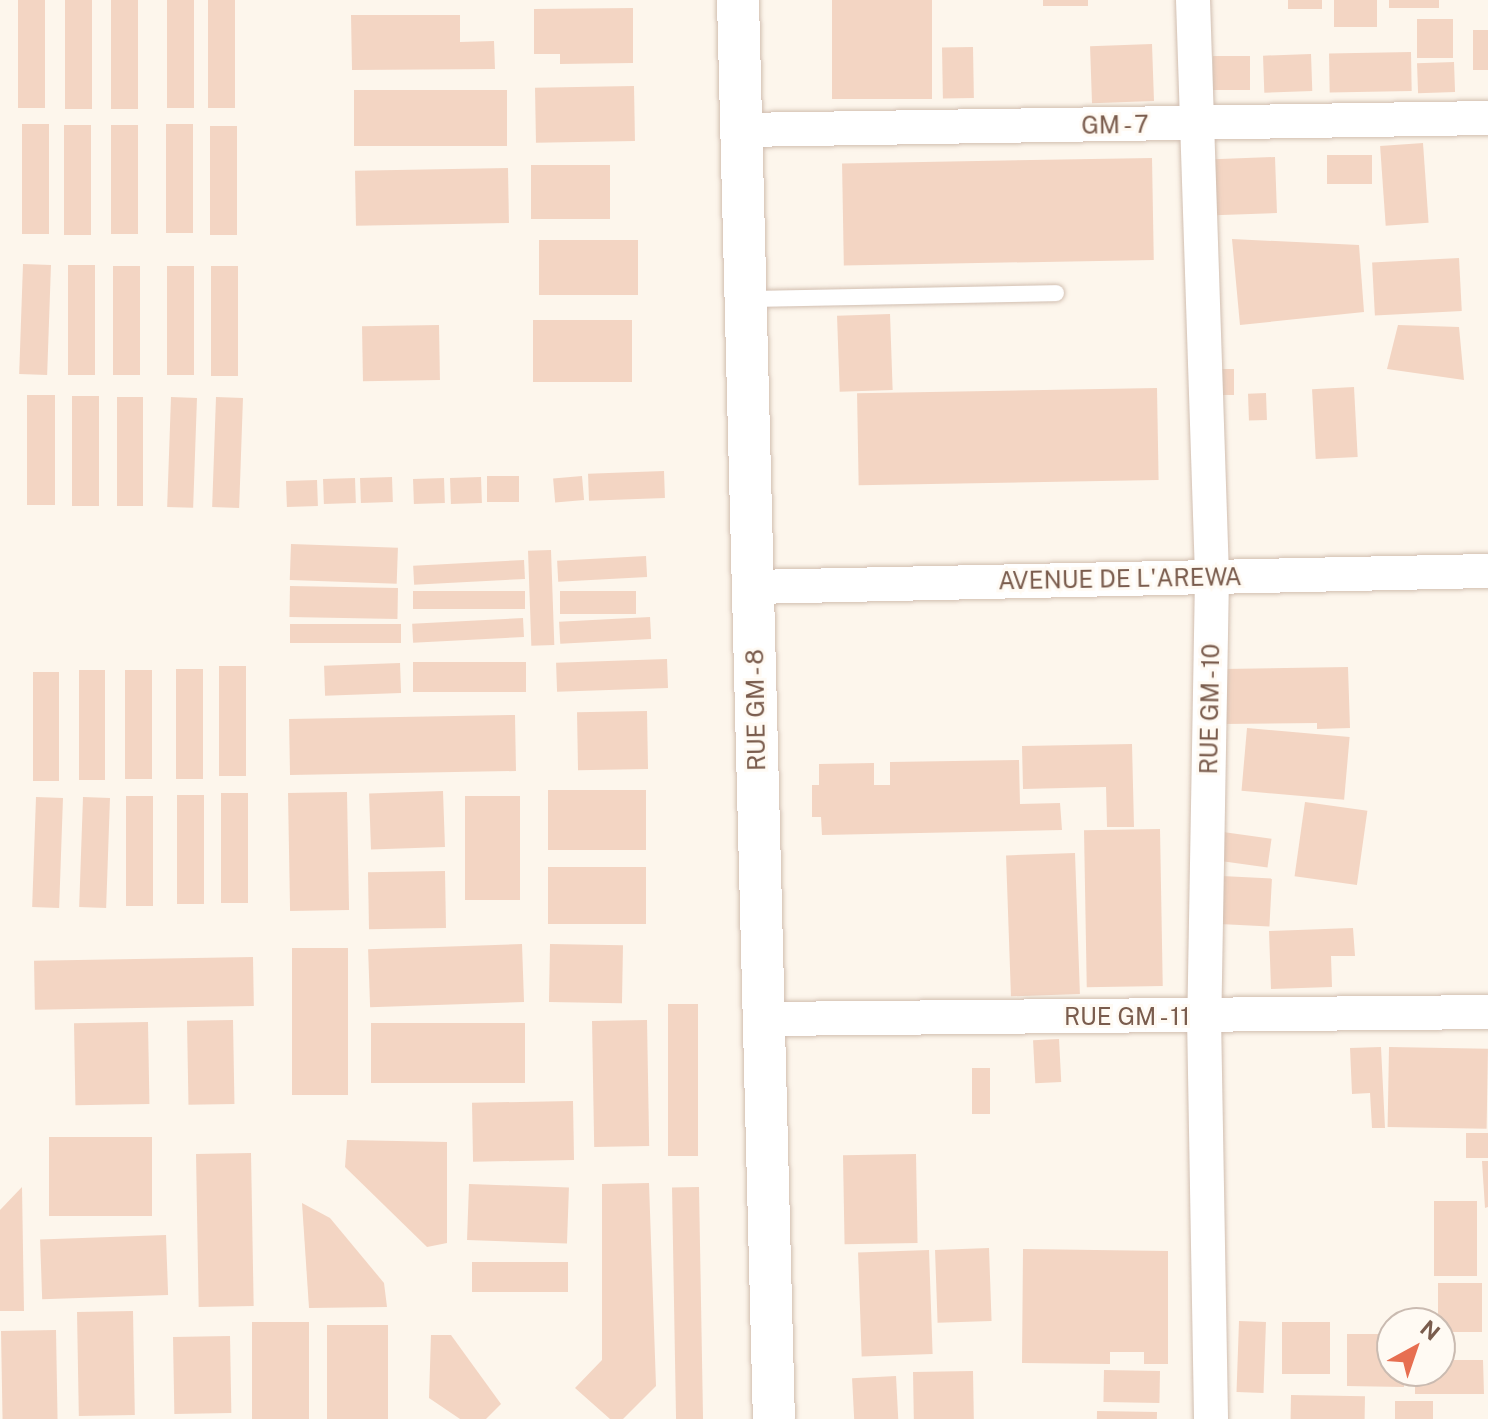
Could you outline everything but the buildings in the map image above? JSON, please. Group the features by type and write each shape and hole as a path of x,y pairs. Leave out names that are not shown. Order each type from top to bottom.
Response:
{"street":[{"name":"RUE GM - 8","path":"738,0 774,1419"},
{"name":"RUE GM - 10","path":"1193,0 1212,577 1204,1016 1211,1419"},
{"name":"GM - 7","path":"741,130 1488,118"},
{"name":"AVENUE DE L'AREWA","path":"753,587 1488,571"},
{"name":"RUE GM - 11","path":"765,1019 1488,1012"}],"lane":[{"path":"745,299 1056,293"}]}
